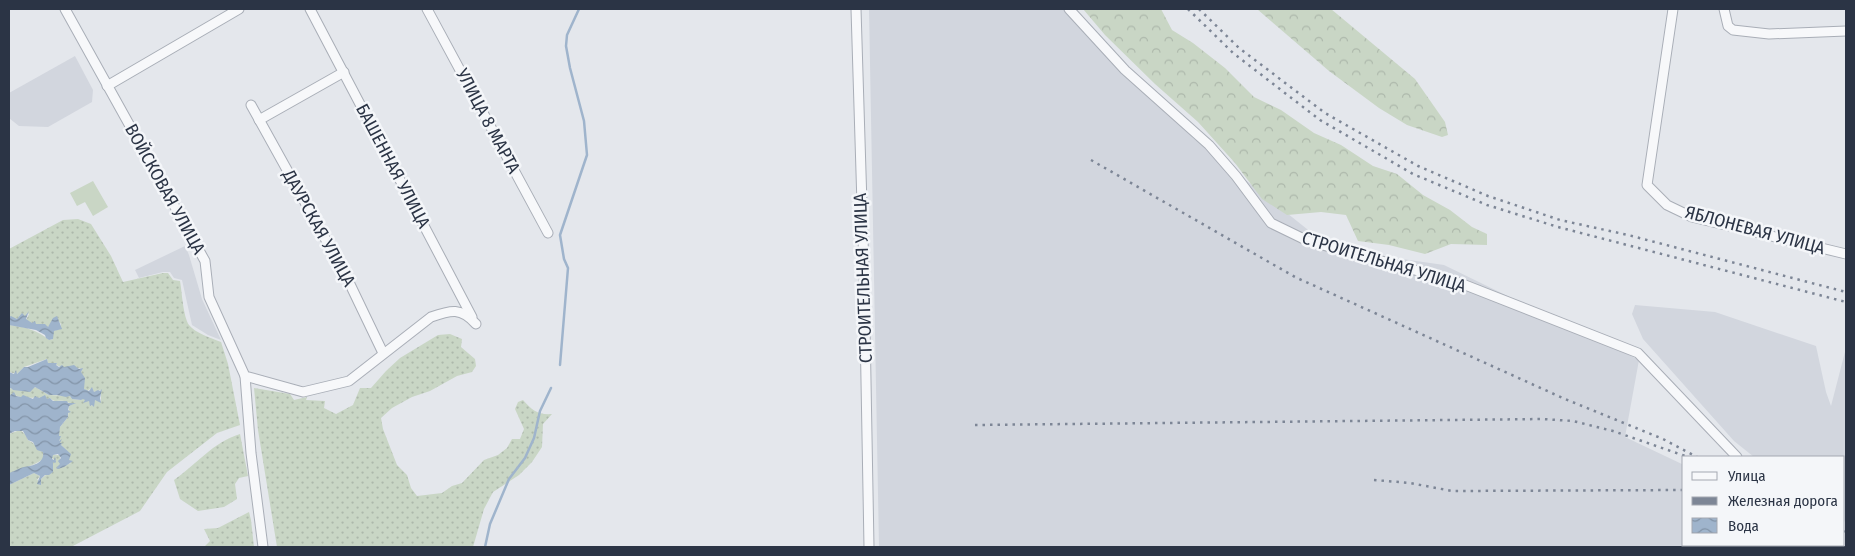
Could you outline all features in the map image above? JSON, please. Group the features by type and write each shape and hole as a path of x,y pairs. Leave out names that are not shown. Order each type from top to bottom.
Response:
{"street":[{"name":"ВОЙСКОВАЯ УЛИЦА","path":"65,9 205,261 209,297 245,376"},
{"path":"107,86 239,9"},
{"name":"БАШЕННАЯ УЛИЦА","path":"310,9 476,324 469,316 462,312 445,312 432,316 383,354"},
{"name":"УЛИЦА 8 МАРТА","path":"427,9 548,233"},
{"path":"849,9 856,21"},
{"name":"СТРОИТЕЛЬНАЯ УЛИЦА","path":"856,9 864,270 869,547"},
{"name":"СТРОИТЕЛЬНАЯ УЛИЦА","path":"1069,9 1126,70 1209,145 1236,176 1271,222 1308,241 1455,281 1638,353 1736,456"},
{"name":"ЯБЛОНЕВАЯ УЛИЦА","path":"1673,9 1647,185 1667,205 1692,217 1846,254"},
{"path":"1724,9 1728,26 1733,30 1770,34 1846,31"},
{"path":"259,120 344,72"},
{"name":"ДАУРСКАЯ УЛИЦА","path":"251,105 347,278 383,354"},
{"path":"263,547 250,453 245,376 303,392 349,381 383,354"}],"shaded area":[{"path":"869,9 1067,9 1193,138 1332,249 1444,265 1639,360 1625,437 1682,464 1682,546 1814,547 879,547"},
{"path":"75,56 93,90 92,102 48,127 19,126 9,118 9,93"},
{"path":"185,246 202,299 221,340 208,335 192,325 182,280 174,278 170,272 139,278 135,270"},
{"path":"1635,305 1715,312 1816,346 1831,406 1846,348 1846,525 1845,456 1753,456 1734,441 1643,339 1632,314"}],"green space":[{"path":"1083,9 1161,9 1172,30 1193,43 1225,68 1254,97 1281,110 1314,133 1341,145 1373,166 1397,174 1423,195 1450,210 1472,227 1487,234 1487,245 1451,244 1425,254 1389,245 1358,241 1346,215 1321,212 1287,215 1262,199 1235,163 1198,122 1155,84 1105,35"},
{"path":"1257,9 1331,9 1415,79 1445,122 1448,135 1442,137 1407,125 1379,108 1329,71"},
{"path":"93,181 108,207 93,216 85,202 77,206 70,193"},
{"path":"78,219 91,224 111,256 123,282 163,273 168,273 173,280 180,281 184,310 189,325 199,333 221,342 228,364 240,425 217,433 167,472 140,511 71,547 9,547 9,485 34,473 40,476 37,480 41,481 53,469 53,462 56,461 52,458 52,455 60,455 60,467 71,463 69,453 61,445 58,436 60,427 68,417 69,406 75,403 55,401 50,398 48,400 22,397 13,394 9,396 9,389 31,390 35,387 49,395 70,396 72,399 81,400 82,398 89,401 91,406 95,400 101,401 101,390 94,392 92,388 87,391 84,389 82,368 58,366 56,365 57,363 48,363 47,359 24,367 17,374 9,372 9,325 20,326 49,340 53,339 53,331 60,329 61,324 55,318 48,327 32,323 26,320 29,314 27,313 26,316 17,319 9,317 9,249 63,220"},
{"path":"450,334 462,339 461,347 475,359 476,366 472,372 457,376 430,391 412,397 392,408 381,418 383,429 397,465 407,475 411,488 417,496 442,493 452,486 462,483 484,460 498,455 507,448 512,439 520,439 524,429 515,409 518,402 523,400 535,411 542,414 552,414 543,424 542,447 532,462 519,475 493,492 484,509 473,547 277,547 258,430 254,388 290,394 294,400 307,397 306,400 325,401 324,408 336,414 353,405 360,388 371,388 400,358 438,335"},
{"path":"20,430 28,440 43,452 43,459 9,474 9,434"},
{"path":"240,434 248,476 239,478 235,484 237,499 224,507 198,511 180,499 174,480 221,442"},
{"path":"249,512 254,547 204,547 210,541 204,529 218,528"}],"water":[{"path":"29,311 26,319 32,323 35,321 36,324 45,324 48,327 53,318 57,316 62,329 54,331 53,339 49,340 45,335 36,330 9,325 9,317 17,319 22,313 25,316"},
{"path":"47,359 48,363 57,363 56,365 59,367 62,365 64,367 74,365 79,369 83,368 81,372 85,378 84,389 89,391 92,387 94,392 102,389 101,403 95,400 94,407 90,406 89,401 83,403 85,400 83,399 49,395 35,387 30,392 9,389 9,372 14,374 16,370 17,374 24,367"},
{"path":"14,392 16,396 21,397 23,395 33,399 35,396 39,398 45,395 47,399 50,398 53,401 76,403 69,406 68,410 71,412 68,413 68,417 60,427 59,436 61,436 59,441 62,439 61,445 71,454 69,460 73,461 58,469 56,468 60,464 58,461 61,458 58,454 53,455 52,459 54,460 55,456 56,462 53,462 53,472 41,479 41,485 37,484 40,476 34,473 9,485 9,473 37,464 43,456 43,452 37,450 33,442 28,440 23,431 15,431 9,434 9,396"}],"waterway":[{"path":"560,365 568,268 564,259 560,235 587,155 584,121 566,46 567,35 579,9"},
{"path":"485,547 490,524 509,479 525,458 534,438 540,411 551,388"}],"railway":[{"path":"1188,9 1233,53 1320,120 1413,174 1487,205 1558,227 1846,302"},
{"path":"1199,9 1239,48 1325,113 1418,166 1488,196 1560,220 1628,235 1846,292"},
{"path":"1091,160 1295,277 1565,399 1663,439 1695,456"},
{"path":"975,425 1543,419 1573,421 1613,431 1685,456"},
{"path":"1374,480 1410,483 1452,491 1682,490"}]}
